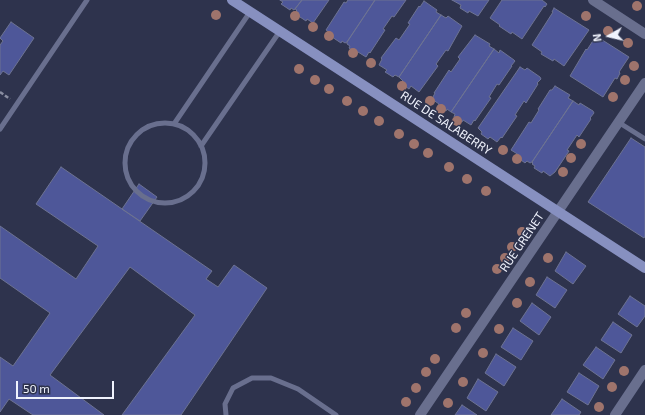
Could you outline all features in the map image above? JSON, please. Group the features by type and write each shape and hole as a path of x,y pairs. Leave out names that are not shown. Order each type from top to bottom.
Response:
{"main road":[{"name":"RUE DE SALABERRY","path":"232,0 645,268"}],"street":[{"path":"593,0 645,34"},
{"name":"RUE GRENET","path":"420,415 645,83"},
{"path":"614,415 645,370"}],"lane":[{"path":"0,129 87,0"},
{"path":"174,124 250,12"},
{"path":"201,146 280,31"},
{"path":"618,122 645,139"},
{"path":"160,123 174,124 185,128 194,136 201,146 205,159 204,172 199,185 190,195 178,202 165,204 151,202 139,195 130,185 125,172 124,159 128,146 136,134 147,127 160,123"},
{"path":"226,415 225,404 234,388 252,378 271,378 298,389 336,415"}],"building":[{"path":"280,0 302,0 294,10 291,8 290,10 281,4 283,2"},
{"path":"302,0 329,0 313,23 307,19 306,21 297,15 299,13 295,9"},
{"path":"348,0 375,0 347,42 345,43 342,41 341,43 332,37 333,35 326,30 344,2 346,3"},
{"path":"375,0 406,0 394,17 392,16 383,29 385,30 366,57 358,52 357,54 349,48 350,46 347,42"},
{"path":"452,0 489,0 478,16 469,11 468,13 460,8 461,5"},
{"path":"502,0 542,0 547,4 545,7 544,6 522,39 512,32 511,34 490,18"},
{"path":"424,1 437,10 436,12 441,15 399,77 395,75 393,77 385,72 387,70 379,65 382,59 381,58 396,38 399,40 410,24 408,23"},
{"path":"554,8 589,30 564,66 554,59 553,61 541,54 542,52 532,45"},
{"path":"441,15 446,18 448,16 462,26 448,51 446,50 436,64 438,66 419,92 411,86 409,89 401,83 403,81 399,77"},
{"path":"11,22 34,38 9,75 3,71 0,75 0,45 3,41 0,38"},
{"path":"475,35 490,44 489,46 494,49 451,112 447,109 446,111 438,106 439,104 432,99 434,93 449,70 451,72 460,59 458,57"},
{"path":"596,36 629,57 619,72 620,73 617,79 615,78 603,97 570,76 586,49 587,50"},
{"path":"494,49 499,53 500,50 515,61 499,85 497,84 489,97 491,98 475,121 474,120 471,125 463,120 462,122 454,117 455,114 451,112"},
{"path":"520,67 525,70 527,68 541,79 537,83 538,84 526,103 524,101 515,115 517,116 502,138 501,137 497,142 490,137 488,139 481,134 482,132 478,128"},
{"path":"555,86 570,95 568,98 573,101 532,162 530,163 527,161 525,163 517,157 519,155 511,150 529,122 531,123 550,90 552,90"},
{"path":"573,101 579,105 580,103 594,113 579,137 577,135 567,150 569,151 555,172 550,176 543,171 542,173 534,168 535,166 532,162"},
{"path":"631,138 645,147 644,238 588,202"},
{"path":"61,167 212,271 206,279 218,287 234,265 267,288 181,415 122,415 195,315 130,267 50,375 104,415 33,415 9,399 0,412 0,357 13,366 50,313 0,278 0,226 76,279 98,246 36,204"},
{"path":"139,184 157,197 140,221 122,209"},
{"path":"566,252 586,266 573,284 555,271"},
{"path":"547,277 567,290 555,308 536,295"},
{"path":"630,296 645,306 645,316 637,327 618,314"},
{"path":"532,303 551,317 539,335 520,321"},
{"path":"613,322 632,335 621,353 601,340"},
{"path":"513,328 533,341 521,360 501,347"},
{"path":"596,347 615,360 603,379 583,365"},
{"path":"496,354 516,367 504,386 485,373"},
{"path":"579,373 599,386 588,405 567,392"},
{"path":"478,379 498,392 486,411 467,398"},
{"path":"562,399 581,412 579,415 551,415"},
{"path":"462,405 477,415 455,415"}]}
